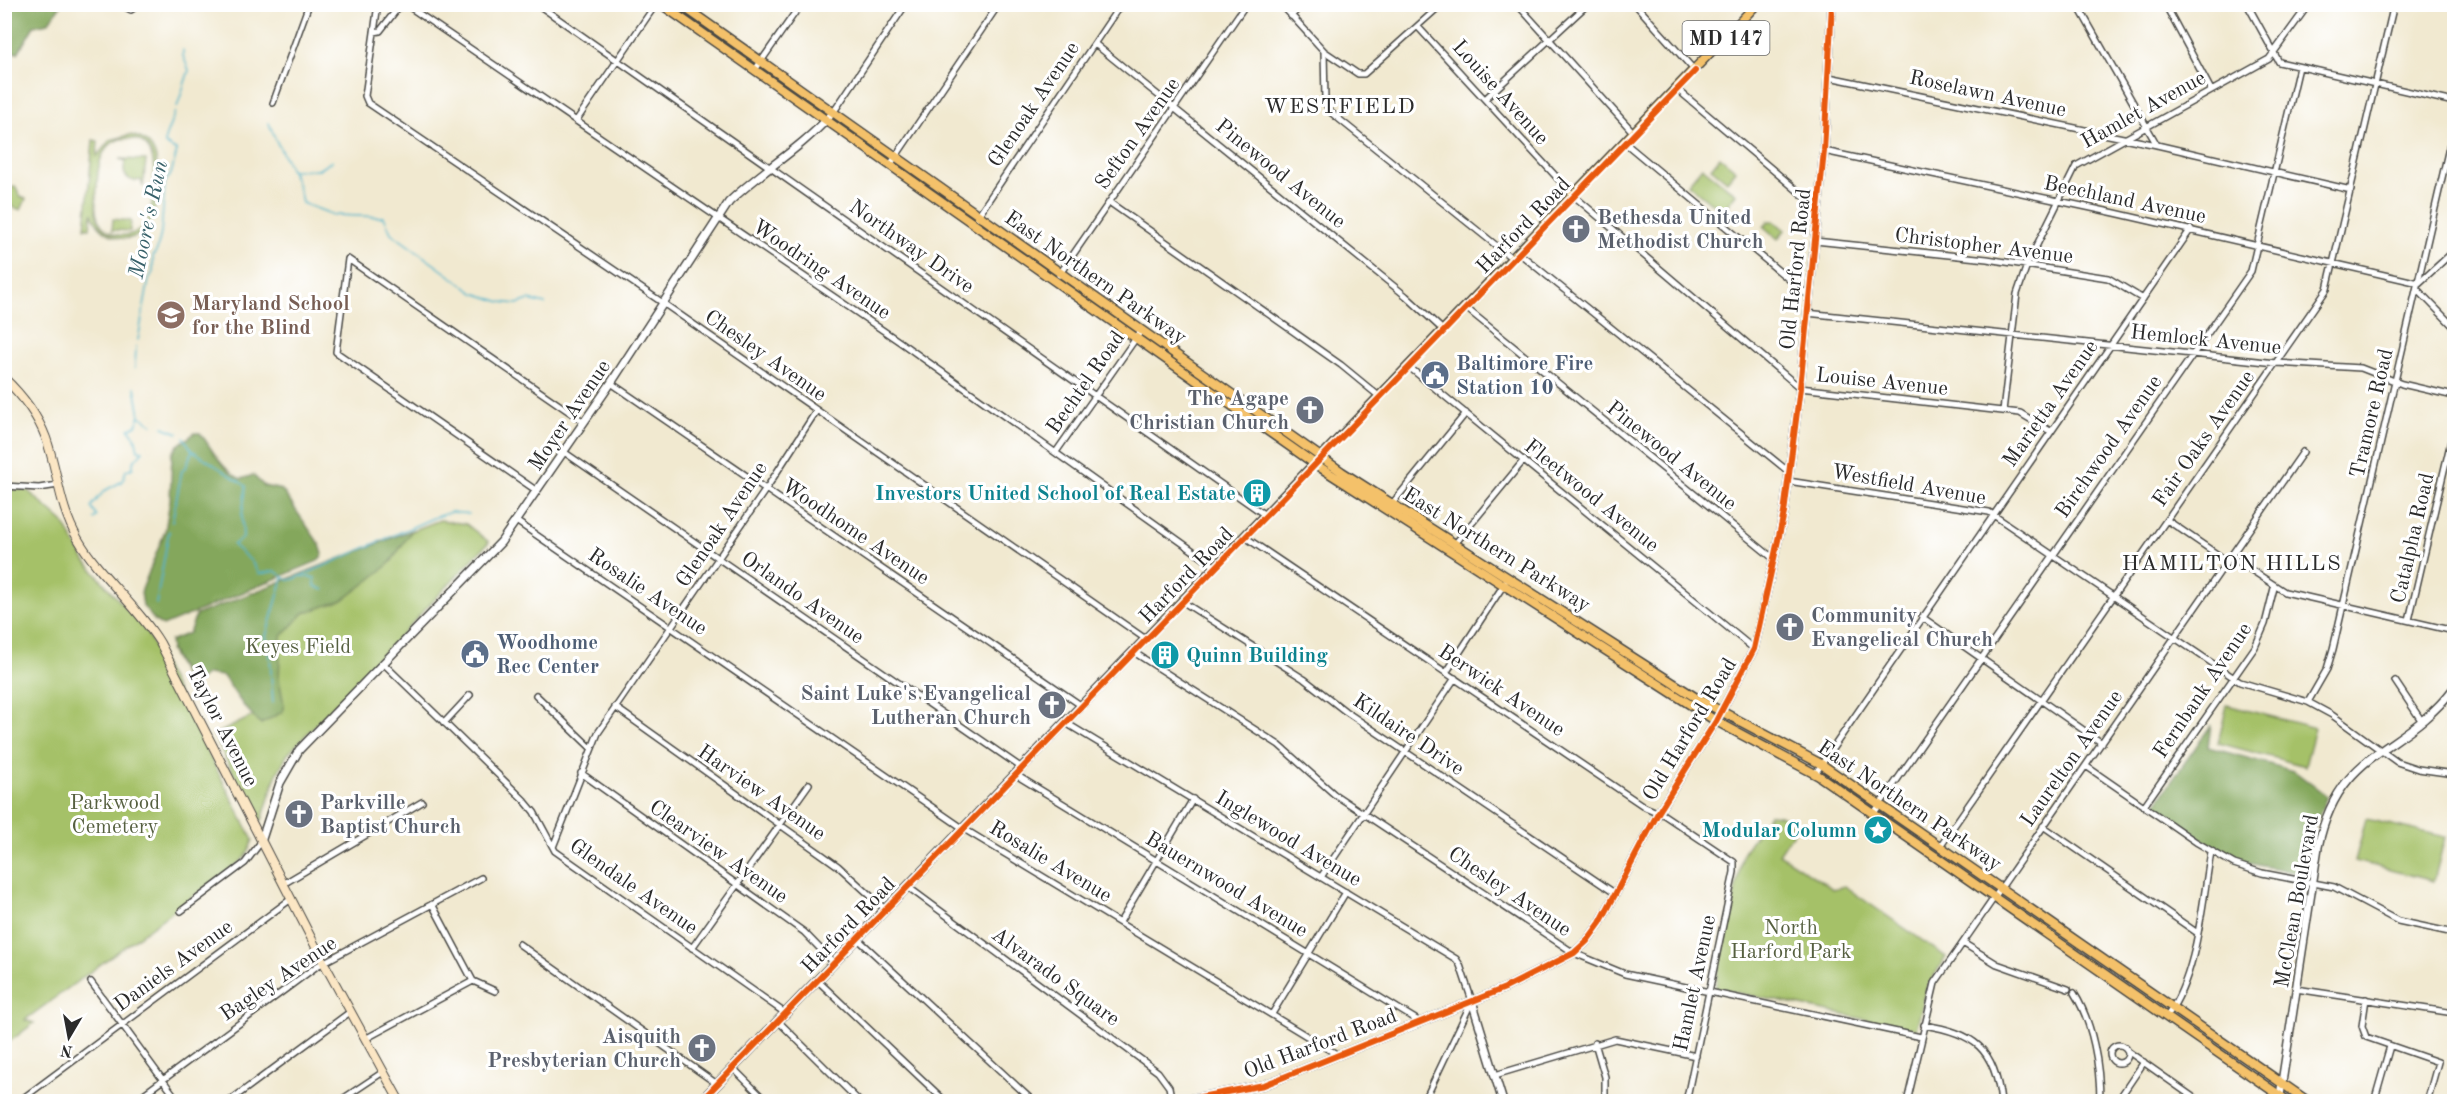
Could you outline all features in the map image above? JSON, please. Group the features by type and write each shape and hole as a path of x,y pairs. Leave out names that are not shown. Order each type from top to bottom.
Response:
{"main road":[{"name":"East Northern Parkway","path":"658,4 826,120 893,161"},
{"name":"East Northern Parkway","path":"680,4 833,113 893,161 1318,461 1631,660 1721,712 1821,764 2309,1101"},
{"name":"Harford Road","path":"700,1101 1135,653 1757,4"},
{"name":"Taylor Avenue","path":"4,378 26,401 38,419 50,451 66,516 83,547 145,620 160,643 324,963 400,1101"},
{"name":"East Northern Parkway","path":"1631,660 1716,721 1815,774 1874,813 2167,1016 2280,1099 2289,1101"}],"street":[{"path":"119,4 134,10 140,4"},
{"path":"273,102 309,4"},
{"path":"378,4 374,32 380,31 401,4"},
{"name":"Woodring Avenue","path":"405,4 718,217 1056,452 1216,567"},
{"name":"Northway Drive","path":"537,4 1266,516"},
{"path":"576,121 658,4"},
{"path":"755,70 801,4"},
{"name":"Moyer Avenue","path":"261,842 280,783 294,756 492,551 516,521 611,383 718,217 741,190 802,144 833,113 906,4"},
{"path":"893,161 999,4"},
{"name":"Glenoak Avenue","path":"975,219 1121,4"},
{"name":"Sefton Avenue","path":"1057,277 1246,4"},
{"path":"1281,4 1324,51 1358,74 1370,71 1442,4"},
{"path":"1291,16 1303,4"},
{"path":"1517,4 1635,133"},
{"path":"1485,99 1588,4"},
{"path":"1635,4 1695,70"},
{"name":"Old Harford Road","path":"1173,1101 1216,1098 1264,1085 1519,981 1574,952 1595,931 1658,813 1716,721 1754,649 1788,481 1800,388 1824,151 1832,4"},
{"path":"2077,4 2157,146"},
{"path":"2165,4 2211,90"},
{"path":"2247,4 2279,62 2454,102"},
{"name":"Hamlet Avenue","path":"2003,411 2017,294 2027,265 2076,166 2274,55 2309,4"},
{"name":"Fair Oaks Avenue","path":"1940,846 2327,289 2394,4"},
{"name":"Louise Avenue","path":"1418,27 1574,196 1800,388 2003,411 2026,415 2050,431"},
{"name":"Chesley Avenue","path":"374,32 365,100 663,303 1147,640"},
{"name":"Pinewood Avenue","path":"1095,44 1406,296 1444,331"},
{"path":"1324,51 1325,100 1329,111 1789,472"},
{"name":"Birchwood Avenue","path":"1874,813 2251,271 2299,66"},
{"name":"Roselawn Avenue","path":"1829,77 2157,146 2351,190"},
{"path":"1677,89 1818,208"},
{"name":"Tramore Road","path":"2308,702 2330,662 2454,126"},
{"path":"1625,143 1809,296"},
{"name":"Beechland Avenue","path":"1824,151 2191,229 2334,263 2418,286"},
{"path":"1109,202 1341,365 1380,397"},
{"name":"Marietta Avenue","path":"1815,774 2191,229"},
{"name":"Christopher Avenue","path":"1815,241 2027,265 2108,278 2143,299"},
{"path":"2454,251 2418,286 2454,327"},
{"path":"537,491 336,352 348,259 584,422"},
{"name":"Pinewood Avenue","path":"1466,308 1774,559"},
{"name":"Hemlock Avenue","path":"1807,313 2276,363 2361,368 2396,382 2454,396"},
{"name":"Bechtel Road","path":"1056,452 1139,334"},
{"name":"Fleetwood Avenue","path":"1409,367 1754,649"},
{"name":"Woodhome Avenue","path":"611,383 1082,706"},
{"name":"Glenoak Avenue","path":"553,847 591,748 615,707 766,489 816,410"},
{"path":"1390,507 1466,413"},
{"name":"Catalpha Road","path":"2409,620 2454,428"},
{"name":"Orlando Avenue","path":"564,452 1019,772"},
{"name":"Laurelton Avenue","path":"1907,1101 1935,983 2303,452"},
{"path":"1453,546 1524,460"},
{"name":"Westfield Avenue","path":"1788,481 1993,515 2112,598 2248,686 2308,702 2332,715 2397,762 2418,769 2454,774"},
{"path":"4,486 39,488 58,485"},
{"path":"2167,520 2274,588 2454,631"},
{"name":"Rosalie Avenue","path":"516,521 964,829 1338,1055"},
{"name":"Berwick Avenue","path":"1245,537 1446,673 1731,860 1735,865 1734,872"},
{"path":"1446,673 1507,580"},
{"name":"Fernbank Avenue","path":"2144,806 2261,636 2274,588"},
{"name":"Kildaire Drive","path":"1183,602 1304,679 1345,711 1616,894"},
{"path":"1922,617 2102,743"},
{"name":"Chesley Avenue","path":"1135,653 1279,746 1324,787 1574,952 1625,974 1921,1037"},
{"name":"Glendale Avenue","path":"383,663 528,804 553,847 785,1013"},
{"path":"1321,877 1455,678"},
{"path":"2395,681 2421,720"},
{"name":"McClean Boulevard","path":"2280,1099 2322,826 2328,810 2341,787 2379,750 2441,705 2454,690"},
{"path":"444,723 470,695"},
{"path":"536,695 591,748"},
{"name":"Harview Avenue","path":"615,707 850,875 886,910"},
{"name":"Inglewood Avenue","path":"1066,723 1456,959 1472,1001"},
{"path":"2086,766 2211,852 2242,867 2313,882 2355,896 2395,920 2454,933"},
{"name":"Bauernwood Avenue","path":"1019,772 1156,861 1420,1022"},
{"name":"Clearview Avenue","path":"580,773 804,932 834,963"},
{"path":"692,948 809,784"},
{"path":"1120,922 1193,800"},
{"path":"283,884 422,802"},
{"path":"2043,826 2196,932"},
{"path":"181,910 245,863 261,842"},
{"path":"2167,1016 2174,1007 2187,976 2211,852"},
{"name":"Hamlet Avenue","path":"1686,1101 1734,872"},
{"name":"Bagley Avenue","path":"133,1101 324,963 481,878"},
{"name":"Alvarado Square","path":"908,887 1158,1072 1169,1087 1173,1101"},
{"path":"1272,1014 1346,892"},
{"name":"Daniels Avenue","path":"18,1101 291,899"},
{"path":"432,904 473,981 495,991"},
{"path":"858,939 1034,1101"},
{"path":"1963,943 1997,964 2071,991 2086,1019 2096,1064 2100,1101"},
{"path":"519,944 717,1084"},
{"path":"817,980 946,1101"},
{"path":"365,1039 473,981"},
{"path":"91,982 179,1101"},
{"path":"2296,989 2454,1013"},
{"path":"2366,999 2362,1019 2364,1034 2372,1041 2438,1062 2427,1101"},
{"path":"1472,1001 1503,1101"},
{"path":"1412,1101 1426,1100 1472,1001"},
{"path":"228,1101 350,1012"},
{"path":"778,1021 860,1101"},
{"path":"1924,1025 1956,1031 1977,1043 1991,1063 2001,1101"},
{"path":"1495,1075 1595,1043 1620,1040 1696,1056"},
{"path":"1595,1043 1605,1077 1605,1101"},
{"path":"2374,1101 2390,1046"},
{"path":"2129,1052 2200,1101"},
{"path":"2117,1101 2144,1062"},
{"path":"733,1068 767,1101"},
{"path":"338,1101 383,1072"}],"green space":[{"path":"5,4 61,5 48,23 34,26 18,53 5,51"},
{"path":"130,135 140,138 148,143 156,157 154,214 142,233 126,239 109,234 102,229 92,213 90,228 85,228 93,140 98,141 97,156 110,140","holes":["120,139 141,141 151,153 154,170 151,207 149,217 142,228 132,234 120,235 108,231 97,215 99,166 102,157 112,143"]},
{"path":"1720,157 1736,170 1727,181 1711,168"},
{"path":"119,159 146,160 143,187 141,180 132,180 126,176 124,166 126,161"},
{"path":"1702,167 1736,194 1722,212 1688,184"},
{"path":"16,187 20,196 26,199 21,210 5,204 5,188"},
{"path":"113,219 131,221 130,231 112,230"},
{"path":"1769,221 1774,221 1785,230 1778,239 1764,227"},
{"path":"195,433 200,433 223,465 234,475 241,479 253,475 264,486 282,490 320,545 323,554 318,561 163,626 155,621 143,606 141,592 165,531 170,500 172,454 178,445"},
{"name":"Parkwood Cemetery","path":"4,489 27,490 63,522 85,561 147,633 253,840 246,856 241,861 25,1020 34,1023 5,1045"},
{"name":"Keyes Field","path":"440,520 466,524 489,542 287,755 276,776 262,820 257,821 214,735 257,714 235,668 215,669 188,684 170,650 205,629 196,615"},
{"path":"412,530 391,562 371,579 343,600 304,613 281,637 279,679 284,705 282,712 261,724 243,705 223,676 207,674 192,686 189,684 171,650 170,641 189,633 196,615"},
{"path":"2227,705 2315,728 2305,766 2218,743"},
{"path":"2211,725 2208,747 2294,771 2327,796 2313,831 2307,875 2248,863 2202,840 2155,805"},
{"name":"North Harford Park","path":"1769,814 1780,815 1792,822 1790,826 1795,830 1779,854 1833,889 1844,886 1946,957 1927,987 1916,1030 1715,988 1743,853"},
{"path":"2366,819 2445,837 2434,881 2355,861"}],"waterway":[{"name":"Moore's Run","path":"177,107 189,70 183,50"},
{"name":"Moore's Run","path":"138,340 149,279 153,272 153,256 157,250 161,233 165,182 171,174 177,151 165,144 175,112"},
{"path":"269,123 292,172 302,203 334,215 384,217 391,233 474,293 501,302 517,304 529,300 545,304"},
{"path":"291,170 318,170 332,161"},
{"name":"Moore's Run","path":"135,368 136,346"},
{"name":"Moore's Run","path":"135,387 140,416 152,424"},
{"name":"Moore's Run","path":"94,519 97,516 91,507 104,491 123,481 126,470 133,468 133,462 143,451 138,450 135,437 129,429 136,425 140,416"},
{"name":"Moore's Run","path":"163,427 178,433"},
{"name":"Moore's Run","path":"184,438 192,450 246,486 242,515 243,538 233,545 251,561 259,574 275,571 288,580 294,579 433,518 451,512 469,514"},
{"name":"Moore's Run","path":"172,522 182,470 186,467 192,451"},
{"name":"Moore's Run","path":"156,604 169,531"},
{"name":"Moore's Run","path":"302,576 315,578 315,586 324,590"},
{"name":"Moore's Run","path":"273,703 270,656 266,636 283,578"}],"cycle path":[{"path":"1174,1102 1264,1085 1505,988 1574,953 1587,941 1600,923 1658,813 1716,721 1754,649 1784,513 1800,388 1824,151 1832,4"},
{"path":"700,1102 1695,71"}],"place":[{"name":"Bethesda United Methodist Church","path":"1576,229"},
{"name":"Maryland School for the Blind","path":"171,315"},
{"name":"Baltimore Fire Station 10","path":"1435,375"},
{"name":"The Agape Christian Church","path":"1310,410"},
{"name":"Investors United School of Real Estate","path":"1257,493"},
{"name":"Community Evangelical Church","path":"1790,627"},
{"name":"Woodhome Rec Center","path":"475,654"},
{"name":"Quinn Building","path":"1165,655"},
{"name":"Saint Luke's Evangelical Lutheran Church","path":"1052,705"},
{"name":"Parkville Baptist Church","path":"299,814"},
{"name":"Modular Column","path":"1878,830"},
{"name":"Aisquith Presbyterian Church","path":"702,1048"}],"district":[{"name":"WESTFIELD","path":"1340,105"},
{"name":"HAMILTON HILLS","path":"2232,562"}]}
